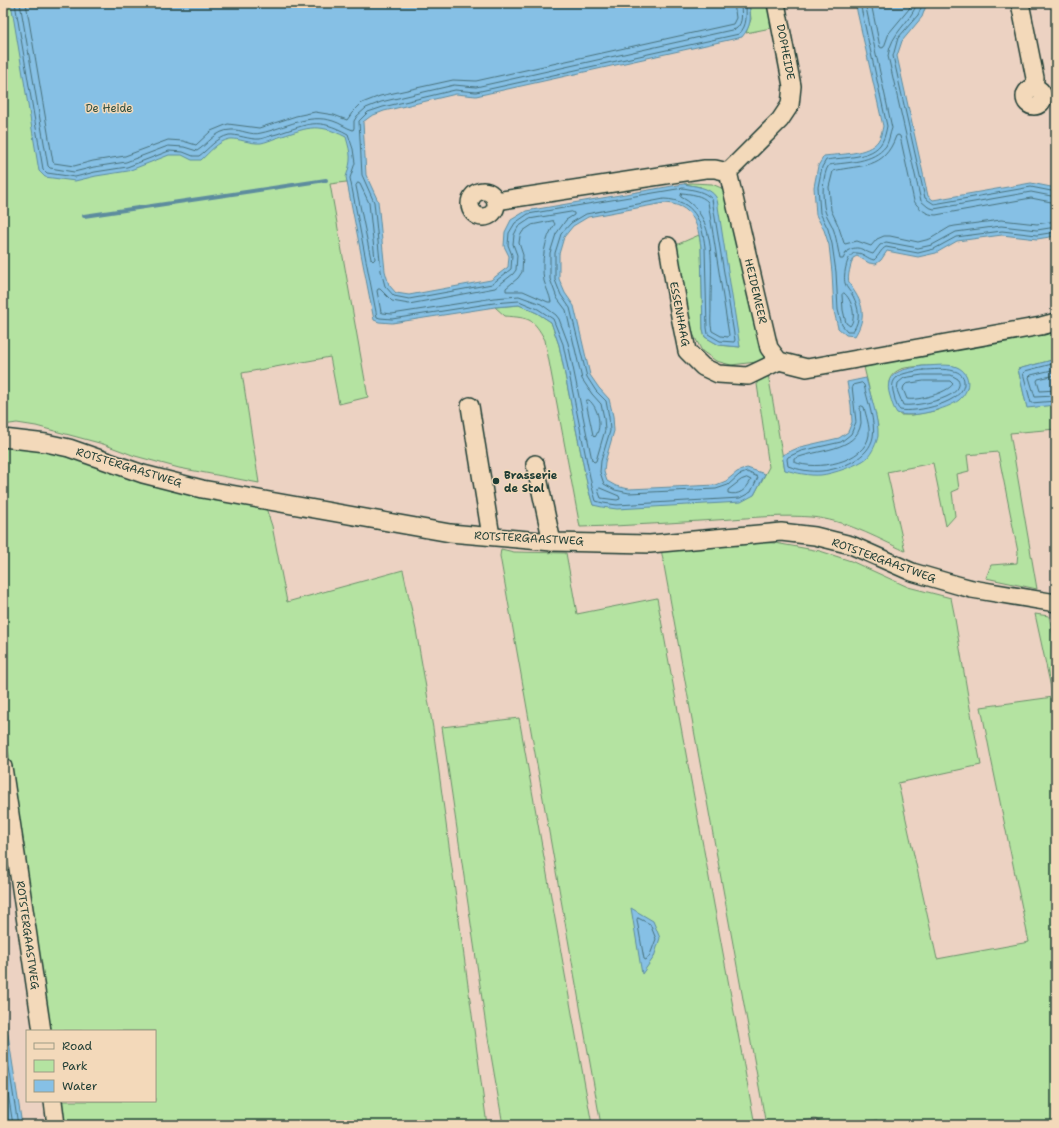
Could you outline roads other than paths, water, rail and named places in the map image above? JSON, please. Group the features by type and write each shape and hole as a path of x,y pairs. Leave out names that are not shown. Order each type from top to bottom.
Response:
{"street":[{"name":"DOPHEIDE","path":"728,172 780,120 790,105 792,86 776,3"},
{"path":"1020,3 1035,78 1034,88"},
{"path":"496,201 705,169 728,172"},
{"name":"HEIDEMEER","path":"728,172 769,348 779,361"},
{"name":"ESSENHAAG","path":"668,246 687,351 703,367 718,374 748,376 779,361"},
{"path":"779,361 807,368 1042,326 1056,322"},
{"path":"470,406 492,536"},
{"name":"ROTSTERGAASTWEG","path":"3,438 56,445 143,474 202,489 450,532 552,542 650,544 780,532 815,536 851,545 912,572 956,585 1056,603"},
{"path":"535,464 552,542"},
{"name":"ROTSTERGAASTWEG","path":"3,767 42,1030"},
{"path":"53,1102 56,1125"}],"water":[{"name":"De Heide","path":"11,3 749,3 750,21 748,29 742,37 476,96 456,94 384,111 371,116 363,122 366,175 378,201 385,271 389,285 396,293 409,295 491,280 508,267 509,256 504,246 505,232 511,220 526,211 684,184 710,191 716,197 718,203 740,347 719,345 705,337 703,329 700,238 692,216 681,207 674,204 664,203 588,217 573,226 564,237 559,254 559,279 565,293 574,306 590,375 609,399 613,416 614,431 605,462 604,472 607,481 616,486 629,489 716,485 726,481 737,472 747,468 765,474 754,495 741,502 617,509 593,505 588,488 559,345 551,322 537,313 519,305 495,307 392,323 374,320 346,177 350,161 349,148 346,137 335,132 326,129 311,128 261,143 230,139 222,142 201,160 192,160 182,155 169,155 128,171 75,181 45,177 39,171"},
{"path":"856,3 927,3 922,17 902,41 897,56 928,196 933,200 1031,183 1056,188 1056,236 1037,239 1002,235 957,241 936,253 918,257 887,251 881,260 876,264 869,263 857,256 853,258 848,277 849,283 859,299 862,310 862,320 855,336 846,335 838,328 834,311 829,245 824,230 816,215 814,187 818,166 824,156 853,153 867,149 878,141 882,132 883,126"},
{"path":"1056,359 1056,405 1027,408 1018,369"},
{"path":"946,365 960,368 964,372 968,381 966,391 959,400 938,410 911,415 897,413 888,388 889,381 892,376 903,370 923,366"},
{"path":"866,378 876,414 878,429 877,441 867,458 845,469 821,475 808,475 785,470 782,455 800,447 839,438 848,432 852,422 847,382"},
{"path":"631,908 653,921 660,938 654,957 642,974"},
{"path":"3,1002 22,1125 3,1125"}],"waterway":[{"path":"84,216 326,180"}],"place":[{"name":"Brasserie de Stal","path":"496,481"}]}
